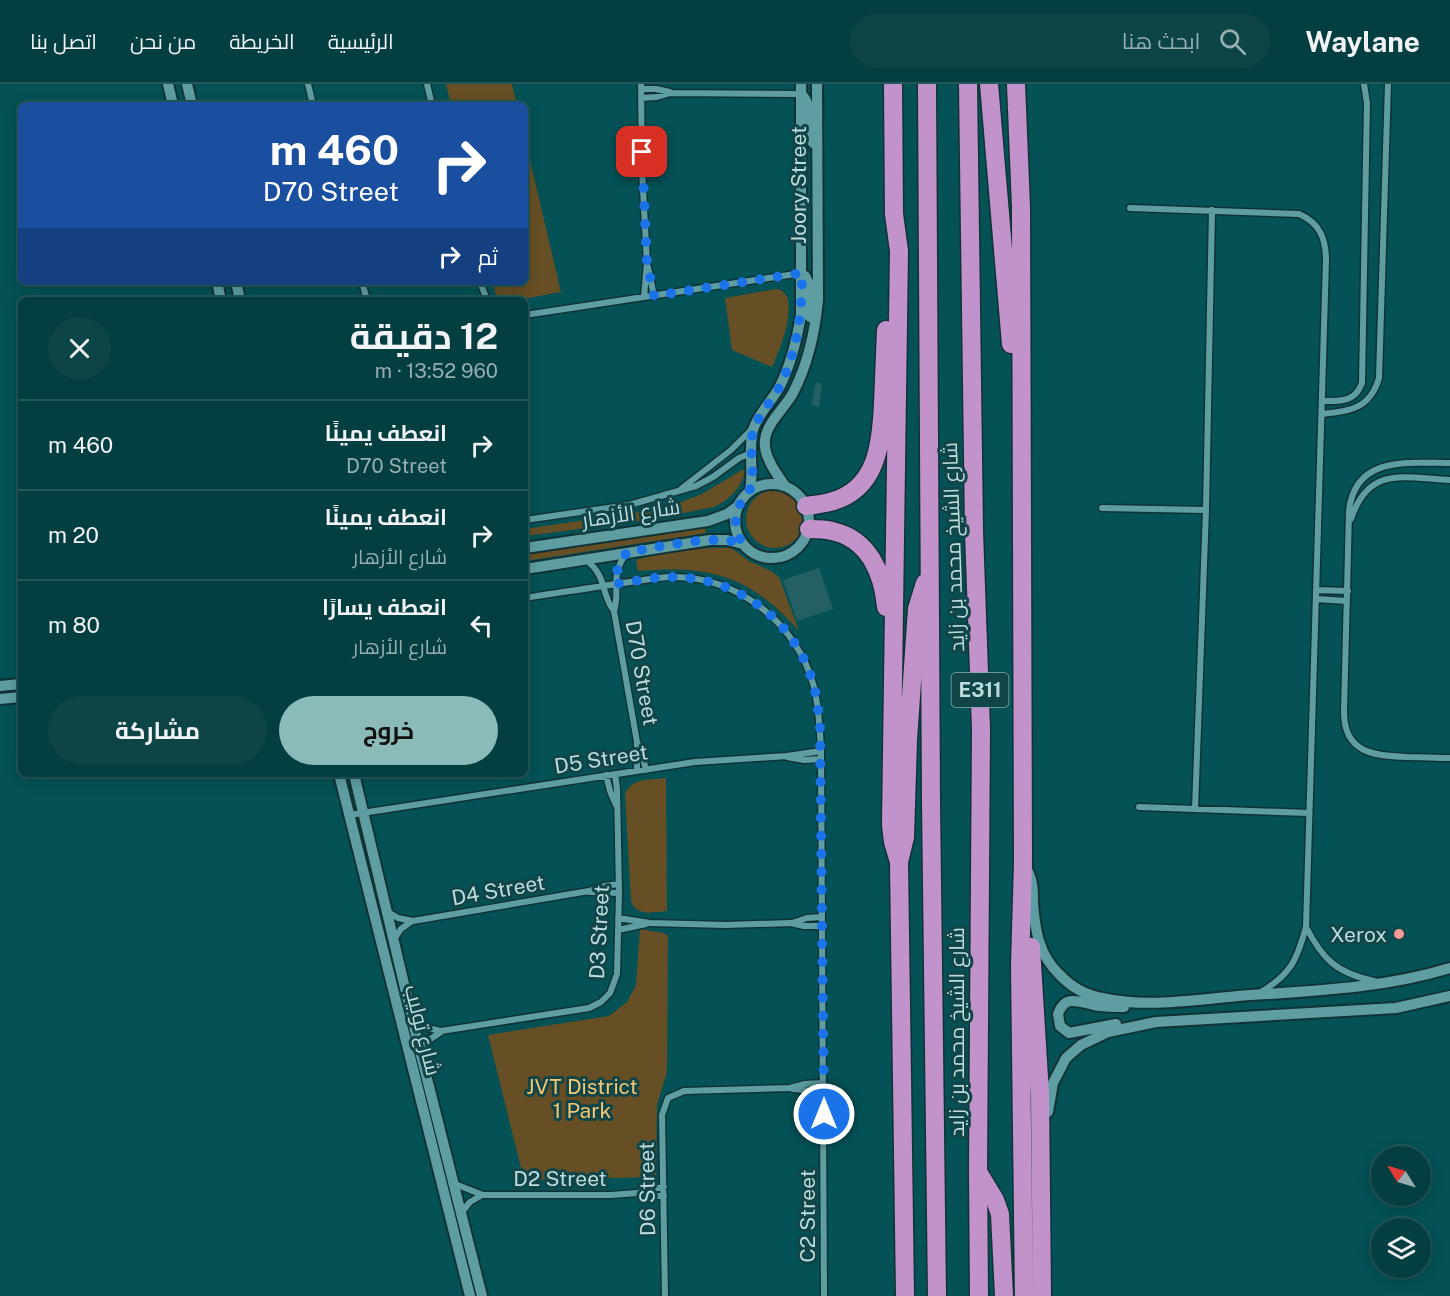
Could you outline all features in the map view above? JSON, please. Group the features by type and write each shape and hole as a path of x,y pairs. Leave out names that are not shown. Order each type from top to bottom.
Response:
{"highway":[{"path":"893,84 894,214 899,251 891,825 899,862"},
{"name":"شارع الشيخ محمد بن زايد","path":"927,84 937,1296"},
{"name":"شارع الشيخ محمد بن زايد","path":"968,84 974,519 981,729 979,1296"},
{"path":"989,84 1011,349 1022,383"},
{"path":"1019,88 1023,863 1020,965 1024,1296"},
{"path":"806,506 830,502 848,494 864,480 879,452 882,432 889,252 894,214"},
{"path":"809,529 832,531 845,535 861,546 874,562 883,587 894,697"},
{"path":"905,1296 899,862 905,837 908,740 917,609 930,571"},
{"path":"1022,888 1036,1006 1042,1296"},
{"path":"978,1172 995,1200 1000,1214 1004,1296"}],"street":[{"path":"168,84 172,102"},
{"path":"187,84 191,102"},
{"path":"308,84 312,102"},
{"path":"427,84 431,102"},
{"name":"Joory Street","path":"785,486 771,463 765,444 768,429 786,403 805,365 814,331 818,300 817,84"},
{"path":"1322,401 1350,399 1358,393 1362,384 1367,103 1364,84"},
{"path":"1322,414 1343,412 1360,406 1372,394 1379,378 1388,84"},
{"path":"644,297 647,263 642,170 641,87 670,93"},
{"path":"641,98 670,93 801,89 807,101 810,135 817,148"},
{"name":"Joory Street","path":"750,491 753,472 752,438 756,423 774,396 786,371 797,336 802,300 801,89"},
{"path":"1130,207 1299,214 1315,224 1325,241 1306,927 1300,950 1292,966 1280,979 1258,994"},
{"path":"1195,809 1206,510 1212,210"},
{"path":"647,263 654,296"},
{"path":"528,315 802,273 810,286 811,322 814,331"},
{"path":"481,285 486,297"},
{"path":"481,297 482,290"},
{"path":"774,396 786,403"},
{"path":"678,491 730,450 756,423"},
{"path":"528,520 629,505 678,491 705,482 739,458 752,453"},
{"path":"1450,463 1394,464 1374,470 1361,481 1352,496 1349,511 1344,721 1351,739 1365,752 1374,755 1450,758"},
{"path":"1350,522 1361,496 1379,482 1399,478 1450,480"},
{"path":"750,491 767,484 785,486 798,493 809,513 809,529"},
{"name":"شارع الأزهار","path":"528,548 708,521 727,514 738,506 750,491"},
{"path":"738,506 735,525 743,544"},
{"path":"1102,508 1206,510"},
{"name":"شارع الأزهار","path":"528,568 710,540 727,540 743,544 749,550 765,557 783,556 797,549 809,529"},
{"name":"D70 Street","path":"614,611 618,567 627,552"},
{"name":"D70 Street","path":"586,559 597,571 614,611 637,742 646,770"},
{"name":"C2 Street","path":"528,598 660,578 690,578 728,588 761,607 789,635 808,669 818,707 821,751 824,1296"},
{"path":"1316,590 1348,591"},
{"path":"1316,599 1347,601"},
{"path":"0,686 18,684"},
{"path":"0,699 18,697"},
{"name":"D70 Street","path":"637,742 637,771"},
{"name":"D5 Street","path":"349,815 703,761 787,756 821,751"},
{"name":"D5 Street","path":"787,756 798,759 821,759"},
{"name":"D3 Street","path":"413,1021 427,1028 441,1031 596,1005 610,993 616,980 619,893 615,774"},
{"name":"D3 Street","path":"606,775 616,805"},
{"name":"شارع توليب","path":"340,777 470,1296"},
{"name":"شارع توليب","path":"355,777 420,1052 482,1296"},
{"path":"1139,807 1309,813"},
{"path":"1023,863 1032,882 1035,923 1040,944 1049,962 1060,976 1079,990 1099,998 1150,1002 1383,984 1450,968"},
{"name":"D4 Street","path":"386,911 399,918 413,921 618,884"},
{"name":"D4 Street","path":"589,891 619,893"},
{"path":"791,923 807,918 822,917"},
{"path":"618,918 650,923 726,925 791,923 822,926"},
{"path":"393,941 401,929 413,921"},
{"path":"618,930 650,923"},
{"path":"1306,927 1317,947 1333,965 1354,976 1383,984"},
{"path":"1150,1002 1133,1007 1113,1007 1073,1000 1062,1006 1058,1018 1062,1029 1073,1034 1112,1024 1376,1009 1415,1005 1450,996"},
{"path":"1041,1168 1048,1148 1050,1092 1056,1075 1066,1058 1081,1045 1098,1035 1149,1023"},
{"path":"420,1052 429,1040 441,1031"},
{"name":"D6 Street","path":"665,1296 662,1115 665,1103 672,1095 684,1090 790,1088 823,1083"},
{"name":"D6 Street","path":"790,1088 824,1092"},
{"name":"D2 Street","path":"454,1184 483,1195 637,1193 664,1196"},
{"name":"D2 Street","path":"637,1193 664,1187"},
{"name":"D2 Street","path":"461,1213 483,1195"}],"shaded area":[{"path":"816,382 822,384 819,407 811,405"},
{"path":"819,568 833,609 797,621 783,580"}],"green space":[{"path":"446,84 512,84 516,102 450,102"},
{"path":"528,152 561,292 528,298 496,297 494,285 528,285"},
{"path":"781,290 787,296 788,314 785,332 772,367 732,350 725,298"},
{"path":"745,470 738,488 714,507 648,520 528,536 528,529 665,508 702,494"},
{"path":"775,490 791,495 799,503 804,519 799,535 791,543 775,548 759,543 751,535 746,519 751,503 759,495"},
{"path":"705,526 706,533 528,561 528,554"},
{"path":"731,548 749,561 779,577 799,631 781,612 763,598 746,586 728,578 687,570 638,571 636,560 665,552"},
{"path":"666,778 667,911 646,912 637,909 631,901 625,794 637,782"},
{"name":"JVT District 1 Park","path":"640,929 668,936 667,1072 657,1105 656,1177 524,1180 488,1035 609,1016 627,1002 636,985"}],"place":[{"name":"Xerox","path":"1399,934"}],"route":[{"path":"642,152 647,263 654,296 802,273 801,315 792,356 780,386 753,430 751,445 753,472 750,491 738,506 735,525 743,544 736,541 710,540 627,552 618,567 615,584 670,577 690,578 728,588 745,596 776,620 800,651 808,669 818,707 820,727 824,1114"}]}
